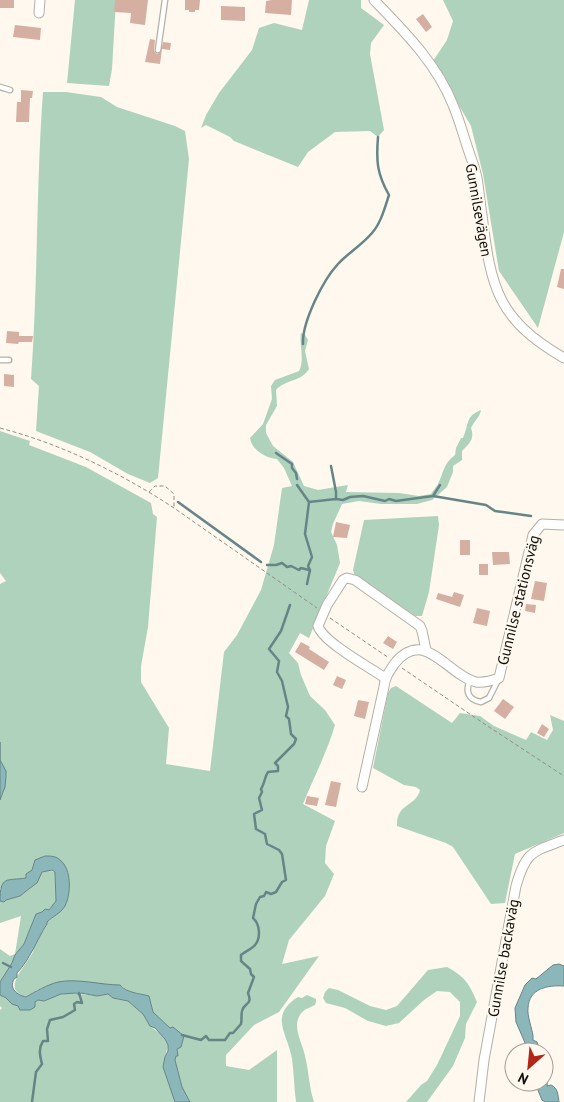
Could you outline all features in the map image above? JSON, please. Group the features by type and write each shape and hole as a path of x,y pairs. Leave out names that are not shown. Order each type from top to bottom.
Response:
{"street":[{"path":"39,13 40,0"},
{"name":"Gunnilsevägen","path":"374,0 424,56 442,82 453,105 477,177 492,277 501,300 510,315 522,329 541,344 564,358"},
{"name":"Gunnilse stationsväg","path":"470,680 482,683 498,678 533,535 542,524 564,525"},
{"path":"385,678 319,632 318,626 323,613 343,580 351,579 420,626 426,650"},
{"path":"362,787 385,678 396,663 408,652 426,650 470,680"},
{"name":"Gunnilse backaväg","path":"479,1102 484,1060 521,867 531,854 564,840"}],"lane":[{"path":"158,50 165,0"},
{"path":"0,87 10,90"},
{"path":"0,360 9,360"},
{"path":"470,680 467,692 472,699 481,702 492,695 498,678"}],"path":[{"path":"0,428 22,434 97,465 174,508 323,613 564,776"},
{"path":"149,493 155,486 165,486 174,494 174,508"}],"green space":[{"path":"75,0 116,0 112,69 109,86 67,83"},
{"path":"309,0 361,0 361,8 384,25 371,43 370,54 384,130 378,137 370,131 335,132 308,152 298,167 234,141 206,125 201,128 219,93 252,50 259,28 274,23 302,30"},
{"path":"443,0 564,0 564,232 538,328 499,271 483,174 471,126 433,61 447,40 453,21"},
{"path":"43,92 66,92 101,97 117,107 185,131 189,159 158,478 150,483 128,474 90,452 36,431 39,386 31,379"},
{"path":"301,333 308,340 305,351 309,369 302,376 280,386 276,390 277,406 266,425 266,433 273,446 293,462 304,486 318,490 348,485 346,492 399,493 419,496 431,494 438,484 446,465 455,455 456,448 461,438 463,438 468,421 472,415 481,410 471,428 471,441 462,451 462,460 453,466 453,472 447,487 432,500 417,504 381,504 359,501 342,504 333,524 331,532 337,545 340,563 309,638 300,633 289,653 298,663 310,696 325,710 335,725 303,804 335,821 326,846 325,863 334,874 325,896 289,940 282,964 319,956 279,1012 254,1025 226,1055 226,1066 249,1070 277,1050 277,1102 190,1102 182,1088 175,1060 178,1055 177,1049 183,1036 159,1018 153,1012 149,1002 139,993 130,992 120,985 79,982 57,983 37,990 26,997 19,994 15,989 17,977 33,952 35,942 47,925 47,922 62,910 68,873 35,860 27,878 4,882 0,889 0,800 6,780 0,760 0,584 6,581 0,573 0,431 30,441 29,445 86,467 151,503 153,514 157,517 148,627 141,666 141,682 169,728 166,764 210,771 224,652 237,635 261,590 274,545 282,488 292,486 284,468 277,459 268,457 256,450 250,438 263,424 272,399 271,386 275,380 299,371 301,367"},
{"path":"438,516 439,525 429,592 422,616 415,616 355,576 353,570 364,520"},
{"path":"396,686 452,723 460,713 480,716 494,726 526,740 531,732 547,740 553,730 550,715 564,721 564,833 515,854 505,903 491,904 453,847 397,826 400,813 415,800 420,790 416,787 404,785 373,768 388,693 391,688"},
{"path":"47,870 55,872 56,901 49,910 36,914 24,944 15,955 0,982 0,949 10,956 15,954 21,916 0,923 0,901 4,902 20,896 36,883 42,872"},
{"path":"447,967 466,981 477,1002 466,1024 465,1038 453,1066 427,1102 406,1102 427,1081 437,1065 460,1016 460,1002 450,992 437,991 399,1023 386,1026 368,1021 345,1008 326,1003 323,998 329,988 338,990 370,1006 386,1010 397,1006 428,970"},
{"path":"72,993 97,996 108,994 113,998 128,1001 143,1014 150,1026 162,1035 168,1045 163,1067 175,1102 0,1102 0,1010 2,1008 0,1006 0,995 18,1006 38,1000 44,1001 61,994"},
{"path":"307,995 316,999 316,1002 315,1005 301,1013 297,1028 305,1056 314,1102 296,1102 292,1059 282,1026 282,1018 289,1004 298,997 302,998"}],"water":[{"path":"0,760 6,771 6,776 5,787 0,800"},
{"path":"45,856 57,858 67,869 69,889 67,901 63,909 47,922 30,955 17,973 12,986 13,989 26,997 58,982 81,981 120,985 129,991 149,996 153,1012 170,1028 173,1027 184,1036 181,1047 177,1049 178,1056 176,1056 175,1060 182,1087 190,1102 175,1102 163,1067 168,1045 155,1028 150,1026 143,1014 128,1001 113,998 108,994 97,996 81,993 79,995 76,993 61,994 44,1001 38,1000 35,1002 35,1007 30,1010 20,1010 18,1006 0,995 0,982 15,955 24,944 36,914 45,909 49,910 56,901 55,872 52,870 42,872 37,883 20,896 4,902 0,901 1,887 6,881 26,878 26,874 32,870 35,860"},
{"path":"559,964 564,966 564,986 546,987 540,989 532,996 529,1001 528,1015 533,1040 537,1042 525,1042 516,1022 515,1008 525,985 532,978 536,979 553,965"},
{"path":"555,1088 559,1102 545,1102 539,1092 554,1092"}],"building":[{"path":"0,0 14,0 14,8 0,8"},
{"path":"115,0 148,0 145,25 130,23 131,13 114,12"},
{"path":"185,0 200,0 199,10 189,12 189,10 185,10"},
{"path":"292,0 291,15 265,13 266,1"},
{"path":"221,6 245,7 245,21 221,20"},
{"path":"423,14 432,27 426,32 416,19"},
{"path":"15,25 41,28 40,40 13,37"},
{"path":"150,39 155,40 154,51 157,54 161,52 163,42 171,43 170,50 162,49 160,64 145,62"},
{"path":"21,90 33,91 32,98 30,98 29,122 16,122 17,102 21,102"},
{"path":"561,269 564,269 564,289 557,287"},
{"path":"7,331 19,332 19,336 33,336 32,342 6,343"},
{"path":"4,374 14,375 14,387 4,386"},
{"path":"336,522 350,525 347,538 333,537"},
{"path":"460,540 470,540 470,555 460,555"},
{"path":"492,552 509,552 510,564 493,565"},
{"path":"479,564 488,564 488,575 479,575"},
{"path":"535,581 547,583 544,601 531,599"},
{"path":"454,592 464,595 460,607 436,599 438,593 452,597"},
{"path":"526,604 536,605 535,613 525,611"},
{"path":"477,608 490,611 487,626 473,623"},
{"path":"388,636 397,642 393,649 383,643"},
{"path":"301,642 329,662 324,670 295,652"},
{"path":"337,676 346,680 342,689 333,685"},
{"path":"503,699 514,707 505,719 494,711"},
{"path":"358,700 369,702 365,719 354,716"},
{"path":"542,724 549,729 544,737 537,733"},
{"path":"331,781 341,783 336,807 325,805"},
{"path":"307,796 319,798 317,806 305,804"}],"waterway":[{"path":"303,344 306,324 314,302 326,280 338,264 372,233 378,225 384,210 389,195 378,167 378,137"},
{"path":"276,453 292,464 297,479"},
{"path":"331,466 336,499"},
{"path":"297,485 309,502 305,534 312,557 308,566 310,570 307,584"},
{"path":"433,496 440,485"},
{"path":"309,502 343,500 350,497 363,496 385,501 389,499 396,501 433,496 486,505 495,511 531,516"},
{"path":"178,502 261,562"},
{"path":"267,565 282,563 287,567 291,566 299,570 301,568 309,570"},
{"path":"182,1035 201,1040 206,1036 209,1040 225,1040 241,1024 242,1011 249,1002 248,993 254,977 250,969 241,961 241,955 254,946 258,939 258,927 253,918 256,904 266,892 271,894 276,892 282,882 286,880 282,854 279,850 267,844 265,834 256,829 254,814 262,810 259,798 268,772 278,771 278,766 275,763 294,744 296,739 291,734 289,719 286,716 288,707 282,681 277,672 279,661 269,649 281,631 290,605"},
{"path":"3,963 11,967"},
{"path":"32,1102 36,1072 42,1064 40,1047 43,1041 48,1041 47,1029 50,1020 63,1017 75,1010 74,1004 77,1002 82,1003 79,993"}]}
